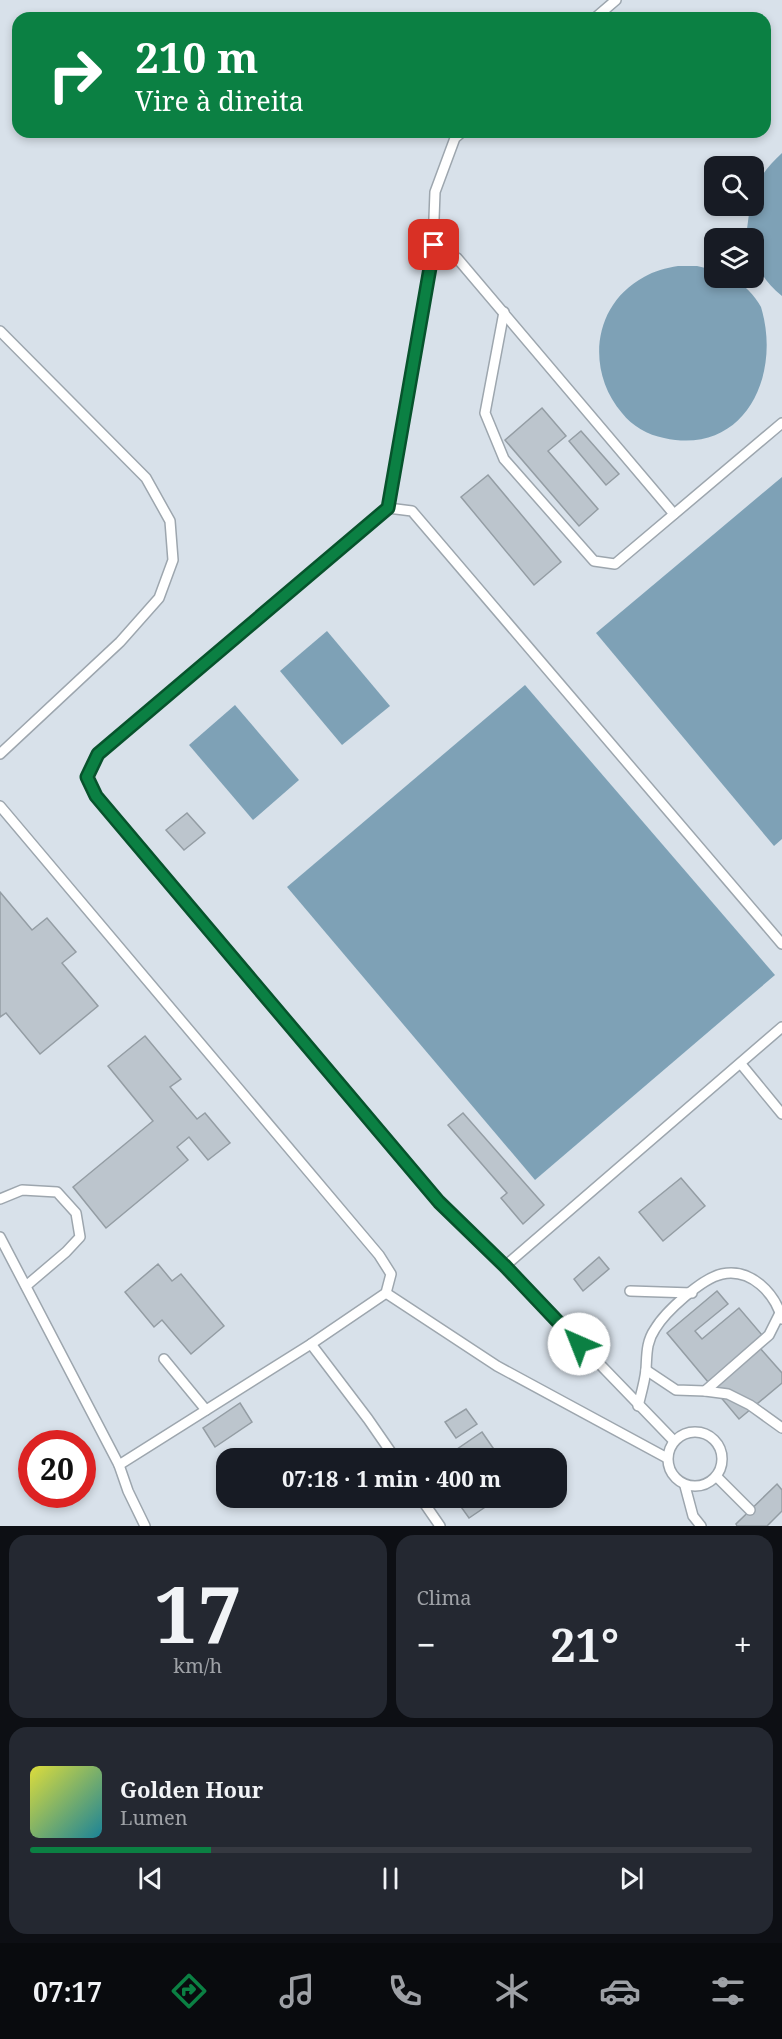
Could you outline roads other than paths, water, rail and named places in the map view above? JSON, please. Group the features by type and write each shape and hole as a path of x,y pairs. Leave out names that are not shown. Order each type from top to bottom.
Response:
{"lane":[{"path":"602,12 616,0"},
{"path":"455,138 435,192 434,245 388,508 98,754 87,777 96,796 423,1184 674,1441"},
{"path":"434,245 457,258 674,514"},
{"path":"504,312 485,413 504,459 594,561 615,564 782,423"},
{"path":"0,331 146,478 170,522 173,560 159,598 120,642 0,754"},
{"path":"388,508 412,511 782,944"},
{"path":"0,806 379,1255 390,1275 386,1293 311,1344 119,1465"},
{"path":"505,1266 782,1027"},
{"path":"741,1064 782,1114"},
{"path":"0,1199 22,1190 57,1192 76,1213 80,1237 26,1286"},
{"path":"0,1237 119,1465 128,1491 145,1526"},
{"path":"638,1406 646,1370 645,1353 653,1331 666,1314 705,1282 720,1274 738,1273 755,1280 768,1292 778,1306 781,1316 769,1335 705,1391"},
{"path":"630,1291 692,1293"},
{"path":"386,1293 497,1366 667,1458"},
{"path":"311,1344 387,1448"},
{"path":"164,1359 206,1410"},
{"path":"646,1370 676,1390 728,1394 767,1416 782,1428"},
{"path":"688,1432 706,1433 719,1444 724,1461 717,1478 702,1487 685,1486 671,1475 667,1458 674,1441 688,1432"},
{"path":"717,1478 750,1510"},
{"path":"685,1486 693,1516 701,1526"},
{"path":"428,1508 440,1526"}],"water":[{"path":"782,153 782,296 764,277 764,228 747,228 749,216 764,216 764,173"},
{"path":"678,266 704,268 704,288 745,288 761,307 766,333 766,359 761,384 750,405 735,423 716,435 692,440 658,437 646,432 622,413 610,396 603,378 599,359 600,340 605,321 614,304 627,289 644,277"},
{"path":"782,477 782,839 774,846 596,633"},
{"path":"327,631 390,706 342,745 280,671"},
{"path":"525,685 775,975 535,1180 287,887"},
{"path":"235,705 299,780 253,820 189,745"}]}
